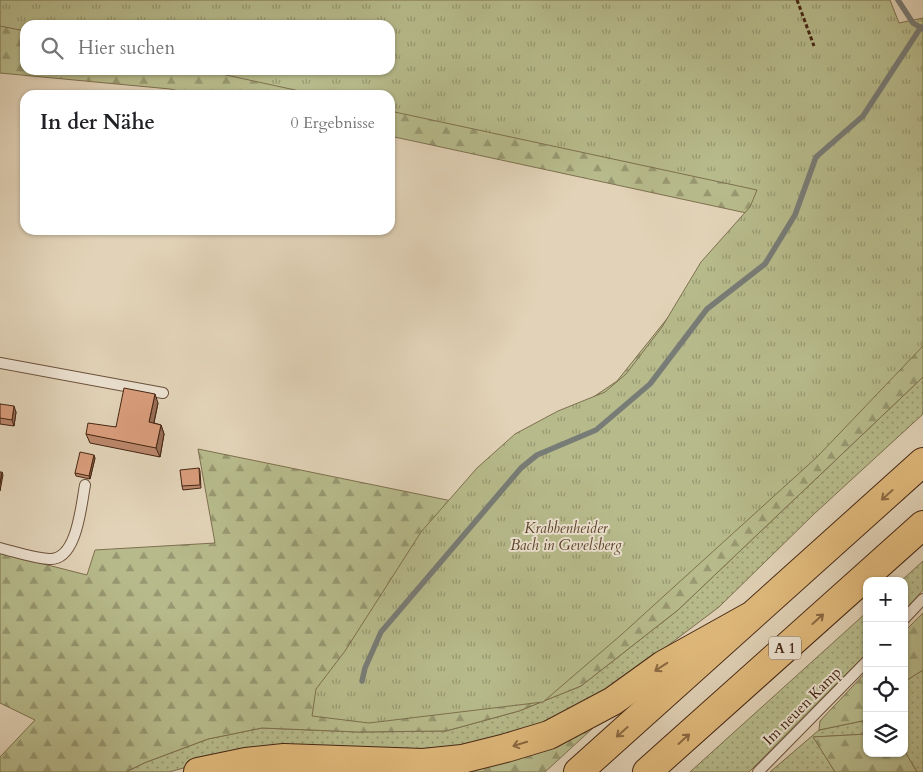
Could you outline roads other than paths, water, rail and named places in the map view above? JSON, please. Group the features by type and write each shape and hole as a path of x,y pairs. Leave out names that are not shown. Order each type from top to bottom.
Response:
{"highway":[{"path":"578,772 923,462"},
{"name":"A 1","path":"648,772 923,525"},
{"path":"198,772 246,762 284,758 423,763 462,759 506,748 548,735 613,701 663,665 749,617"}],"lane":[{"path":"0,363 163,393"},
{"path":"0,548 51,559 65,555 72,545 85,485"},
{"path":"908,616 923,599"},
{"name":"Im neuen Kamp","path":"758,772 863,665"}],"waterway":[{"path":"898,0 913,23 923,29"},
{"path":"362,681 365,668 381,632 521,468 537,455 596,430 650,384 707,309 765,264 795,215 816,157 863,116 921,27"}],"park label":[{"name":"Krabbenheider Bach in Gevelsberg","path":"566,536"}]}
